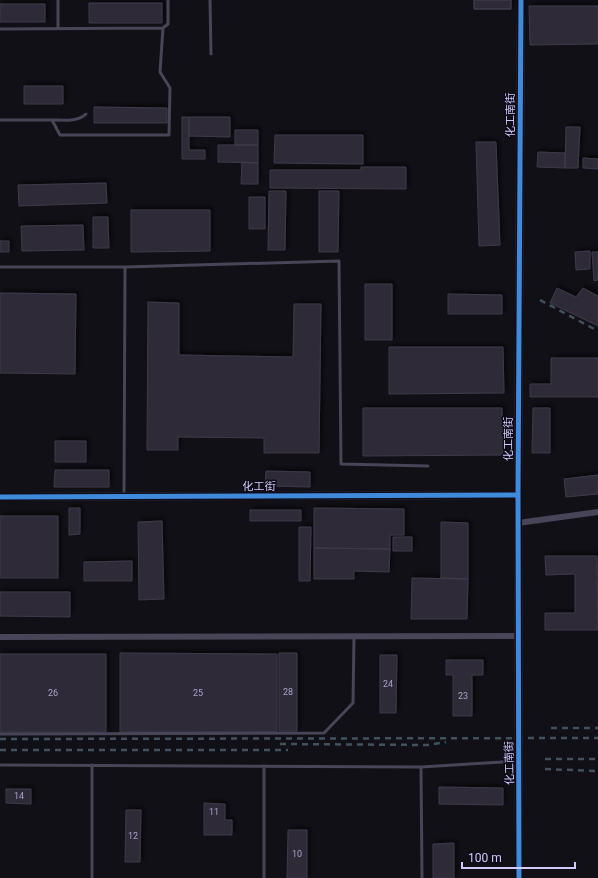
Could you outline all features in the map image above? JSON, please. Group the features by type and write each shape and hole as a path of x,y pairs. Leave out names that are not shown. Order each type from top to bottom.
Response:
{"street":[{"name":"化工南街","path":"519,878 518,495 521,0"},
{"name":"化工街","path":"0,497 518,495"},
{"path":"518,522 598,512"},
{"path":"0,638 519,636"}],"lane":[{"path":"58,0 58,28"},
{"path":"0,29 163,28 168,24 168,0"},
{"path":"210,0 211,54"},
{"path":"52,120 60,135 169,135 170,88 160,72 163,28"},
{"path":"0,120 75,119 82,118 86,114"},
{"path":"0,267 125,267 339,261 341,464 428,466"},
{"path":"124,497 125,267"},
{"path":"0,734 324,733 353,703 354,636"},
{"path":"0,765 421,767 519,761"},
{"path":"92,766 92,878"},
{"path":"264,766 264,878"},
{"path":"421,767 422,878"}],"building":[{"path":"474,0 511,0 511,9 474,9"},
{"path":"474,0 511,0 511,9 474,9"},
{"path":"89,3 162,3 162,23 89,23"},
{"path":"0,4 45,4 45,22 0,22"},
{"path":"529,6 598,6 598,44 530,45"},
{"path":"24,86 63,86 63,104 24,104"},
{"path":"94,107 167,108 167,123 94,123"},
{"path":"182,117 189,117 189,150 205,150 205,159 182,159"},
{"path":"189,117 230,117 230,137 189,136"},
{"path":"566,127 580,127 578,168 565,168"},
{"path":"235,130 258,130 258,145 235,145"},
{"path":"275,135 363,135 363,164 274,163"},
{"path":"476,142 496,142 500,245 479,246"},
{"path":"218,145 258,145 258,163 218,162"},
{"path":"538,152 565,153 565,168 537,167"},
{"path":"583,158 598,159 598,169 583,168"},
{"path":"242,162 258,163 258,184 241,184"},
{"path":"361,167 406,167 406,189 270,188 270,170 361,170"},
{"path":"106,183 107,203 19,206 18,185"},
{"path":"269,191 286,191 285,250 268,250"},
{"path":"319,191 339,191 338,252 319,252"},
{"path":"249,197 265,197 265,229 249,229"},
{"path":"131,210 210,210 210,251 131,252"},
{"path":"93,217 108,217 109,248 93,248"},
{"path":"83,225 84,250 22,251 21,226"},
{"path":"0,241 9,241 9,252 0,252"},
{"path":"590,251 590,269 576,270 575,252"},
{"path":"592,252 598,252 598,280 594,281"},
{"path":"365,284 392,284 392,340 365,340"},
{"path":"557,288 576,297 583,288 598,296 598,326 550,303"},
{"path":"0,293 76,294 75,374 0,373"},
{"path":"448,294 502,295 502,314 448,314"},
{"path":"148,302 179,303 179,355 293,357 294,304 321,304 319,453 264,453 264,438 178,437 178,450 147,450"},
{"path":"389,347 503,347 504,393 389,394"},
{"path":"551,358 598,358 598,397 530,397 530,384 551,384"},
{"path":"363,408 502,408 503,455 363,456"},
{"path":"533,408 550,408 550,453 532,453"},
{"path":"55,441 86,441 86,462 55,462"},
{"path":"55,470 109,470 109,487 54,487"},
{"path":"266,471 310,472 310,487 265,486"},
{"path":"598,475 598,494 566,497 564,479"},
{"path":"69,508 80,508 80,534 69,535"},
{"path":"314,508 404,509 404,535 390,535 390,549 314,548"},
{"path":"250,510 301,510 301,521 250,521"},
{"path":"0,516 58,516 58,578 0,578"},
{"path":"162,521 164,599 139,600 138,522"},
{"path":"441,522 468,523 468,579 441,578"},
{"path":"299,527 311,527 310,581 299,581"},
{"path":"393,537 412,537 412,551 393,551"},
{"path":"314,548 390,549 389,572 354,571 354,579 314,579"},
{"path":"545,556 597,556 598,630 545,630 545,613 575,613 575,574 546,575"},
{"path":"132,561 132,581 84,581 84,562"},
{"path":"412,578 468,579 467,619 411,619"},
{"path":"0,592 70,592 70,617 0,616"},
{"path":"120,653 277,654 277,732 120,732"},
{"path":"279,653 297,653 297,731 279,731"},
{"path":"0,654 106,654 106,732 0,732"},
{"path":"380,655 397,655 396,713 380,713"},
{"path":"446,660 483,660 483,675 472,675 472,716 453,716 453,675 446,675"},
{"path":"439,787 503,788 503,805 439,804"},
{"path":"6,789 31,789 31,804 6,803"},
{"path":"204,803 225,804 225,820 232,820 232,835 204,835"},
{"path":"126,810 141,810 140,862 125,862"},
{"path":"288,830 307,830 307,878 287,878"},
{"path":"454,843 454,878 433,878 433,844"}],"railway":[{"path":"540,300 598,331"},
{"path":"551,728 598,728"},
{"path":"0,739 598,738"},
{"path":"280,744 428,745 446,742"},
{"path":"0,750 288,750"},
{"path":"545,759 598,759"},
{"path":"545,769 598,771"}],"cycle path":[{"path":"519,878 518,495 521,0"},
{"path":"0,497 518,495"}]}
